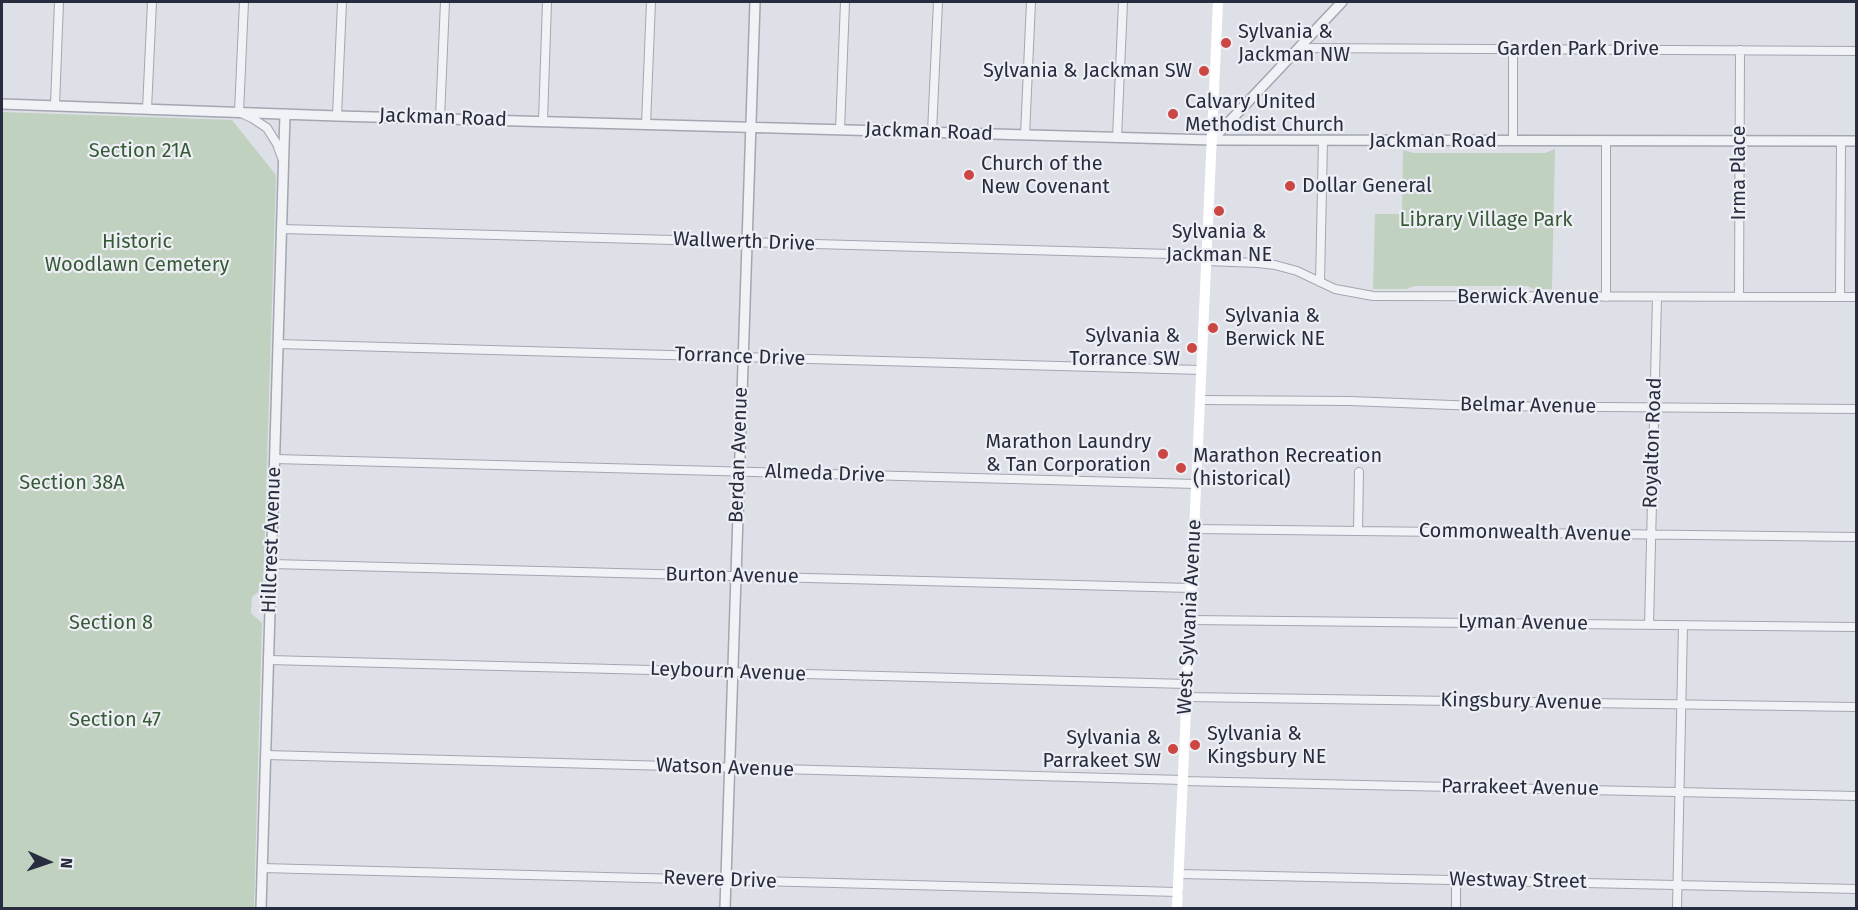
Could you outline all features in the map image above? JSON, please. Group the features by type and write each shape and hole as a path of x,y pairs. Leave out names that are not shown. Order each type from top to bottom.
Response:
{"main road":[{"name":"West Sylvania Avenue","path":"1177,909 1218,2"}],"street":[{"path":"55,105 59,2"},
{"path":"147,109 152,2"},
{"path":"239,112 244,2"},
{"path":"338,116 342,2"},
{"path":"440,118 445,2"},
{"path":"543,121 548,2"},
{"path":"646,124 651,2"},
{"name":"Berdan Avenue","path":"725,909 755,2"},
{"path":"840,130 845,2"},
{"path":"932,132 938,2"},
{"path":"1025,135 1030,2"},
{"path":"1117,138 1123,2"},
{"path":"1212,140 1341,2"},
{"name":"Garden Park Drive","path":"1299,48 1857,51"},
{"path":"1513,49 1513,141"},
{"name":"Irma Place","path":"1739,297 1740,50"},
{"name":"Jackman Road","path":"2,104 338,116 1212,140 1857,141"},
{"name":"Hillcrest Avenue","path":"239,112 267,128 277,144 284,171"},
{"name":"Hillcrest Avenue","path":"261,909 285,114"},
{"path":"1320,282 1323,141"},
{"path":"1606,141 1606,297"},
{"path":"1840,297 1841,141"},
{"name":"Wallwerth Drive","path":"282,230 746,242 1206,258"},
{"name":"Berwick Avenue","path":"1206,258 1258,262 1289,268 1347,292 1373,296 1857,297"},
{"name":"Royalton Road","path":"1648,625 1657,297"},
{"name":"Torrance Drive","path":"278,344 1201,370"},
{"name":"Belmar Avenue","path":"1200,400 1350,401 1477,406 1857,409"},
{"name":"Almeda Drive","path":"275,459 1196,484"},
{"path":"1358,531 1359,472"},
{"name":"Commonwealth Avenue","path":"1194,529 1857,537"},
{"name":"Burton Avenue","path":"272,564 1191,588"},
{"name":"Lyman Avenue","path":"1190,620 1857,627"},
{"path":"1677,909 1683,625"},
{"name":"Leybourn Avenue","path":"269,660 1187,684"},
{"name":"Kingsbury Avenue","path":"1186,697 1857,707"},
{"name":"Watson Avenue","path":"266,755 1183,780"},
{"name":"Parrakeet Avenue","path":"1183,780 1857,796"},
{"name":"Revere Drive","path":"262,868 1178,892"},
{"name":"Westway Street","path":"1179,874 1857,889"},
{"path":"1456,880 1456,909"}],"green space":[{"name":"Historic Woodlawn Cemetery","path":"2,112 232,120 276,175 263,588 252,597 251,613 262,623 254,908 2,908"},
{"name":"Library Village Park","path":"1555,149 1552,289 1533,289 1528,286 1415,286 1406,289 1373,289 1375,214 1402,214 1403,150 1414,153 1545,153"}],"place":[{"name":"Sylvania & Jackman NW","path":"1226,43"},
{"name":"Sylvania & Jackman SW","path":"1204,71"},
{"name":"Calvary United Methodist Church","path":"1173,114"},
{"name":"Church of the New Covenant","path":"969,175"},
{"name":"Dollar General","path":"1290,186"},
{"name":"Sylvania & Jackman NE","path":"1219,211"},
{"name":"Sylvania & Berwick NE","path":"1213,328"},
{"name":"Sylvania & Torrance SW","path":"1192,348"},
{"name":"Marathon Laundry & Tan Corporation","path":"1163,454"},
{"name":"Marathon Recreation (historical)","path":"1181,468"},
{"name":"Sylvania & Kingsbury NE","path":"1195,745"},
{"name":"Sylvania & Parrakeet SW","path":"1173,749"}],"park label":[{"name":"Section 21A","path":"140,151"},
{"name":"Section 38A","path":"72,483"},
{"name":"Section 8","path":"111,623"},
{"name":"Section 47","path":"115,720"}]}
